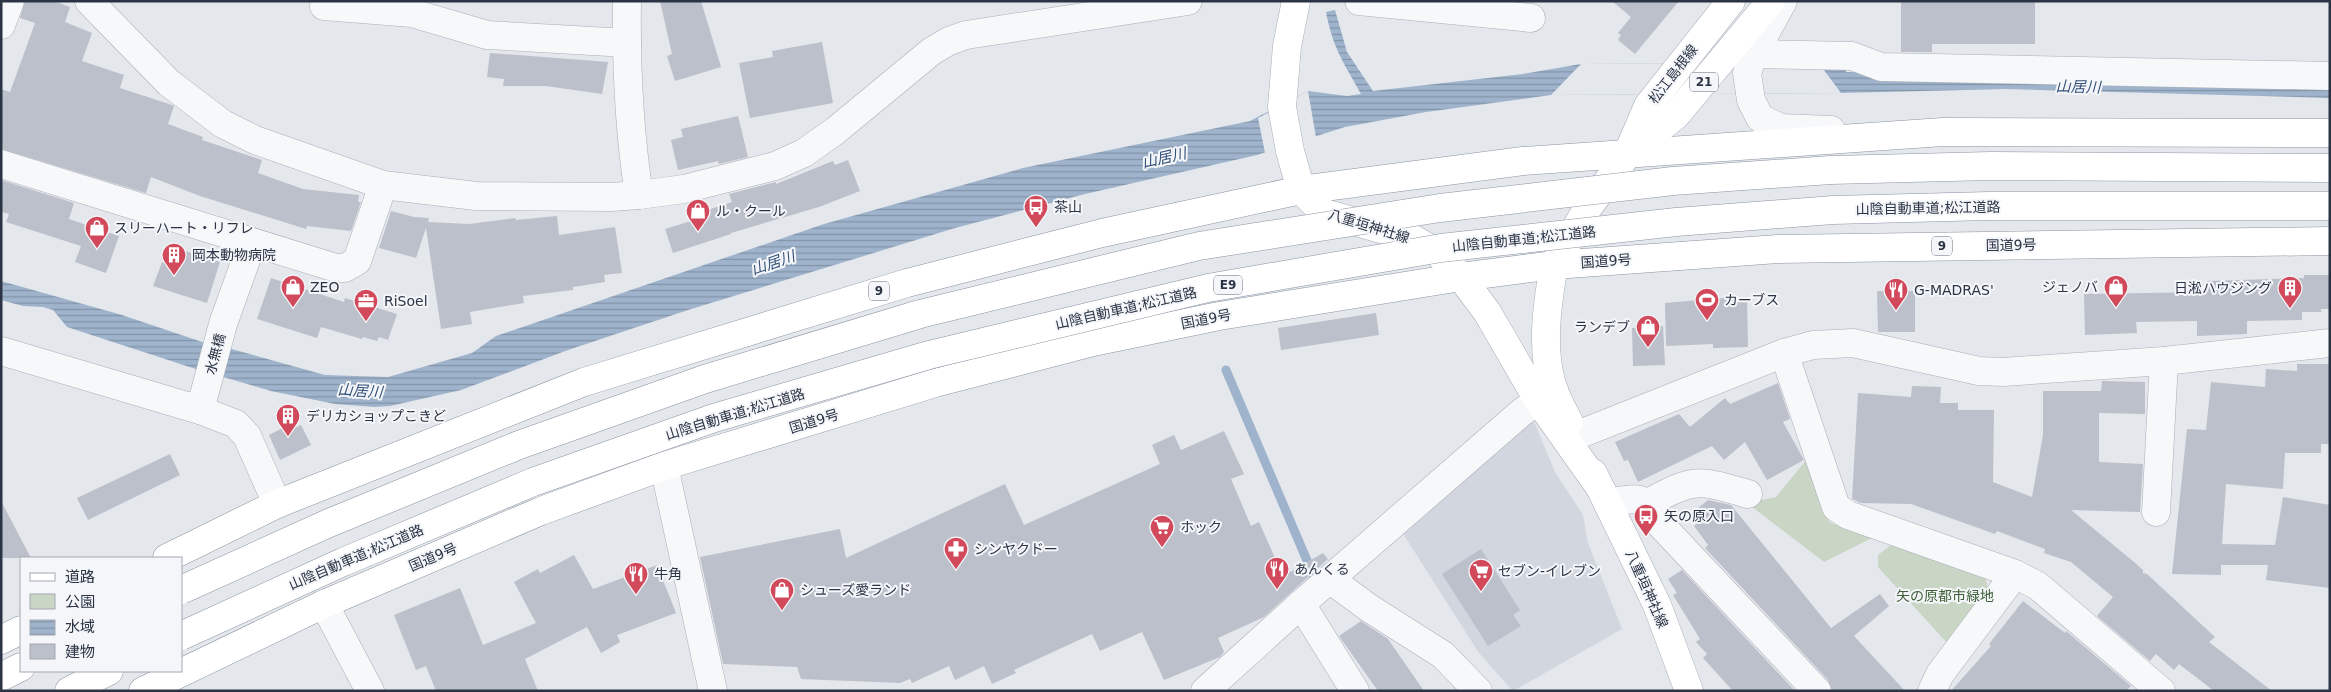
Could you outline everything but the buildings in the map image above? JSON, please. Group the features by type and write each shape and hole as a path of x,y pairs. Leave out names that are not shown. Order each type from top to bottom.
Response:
{"main road":[{"path":"1296,1 1287,46 1282,107 1290,151 1300,190"},
{"name":"松江島根線","path":"1554,265 1587,209 1627,154 1648,106 1731,1"},
{"name":"松江島根線","path":"1627,154 1676,115 1771,1"},
{"name":"9","path":"169,557 277,504 584,382 907,283 1102,232 1300,190 1523,161 1943,132 2330,133"},
{"path":"182,590 329,523 519,445 705,379 920,314 1199,246 1440,208 1673,181 1821,170 1999,166 2330,168"},
{"name":"八重垣神社線","path":"1300,190 1324,213 1410,237 1439,254 1461,277 1576,436 1657,605 1688,691"},
{"name":"山陰自動車道;松江道路","path":"182,636 343,562 533,482 714,418 929,355 1208,288 1441,248 1676,222 1833,210 1999,206 2330,206"},
{"name":"国道9号","path":"143,691 324,604 541,511 664,466 935,383 1093,342 1219,316 1461,277 1554,265 1778,249 2330,241"},
{"name":"八重垣神社線","path":"1554,265 1547,303 1546,395 1604,496"},
{"path":"1,640 20,630"},
{"path":"1,677 20,668"},
{"path":"69,691 106,672"}],"street":[{"path":"1,26 10,1"},
{"path":"89,1 169,82 223,124 255,140 383,185 476,196 611,197 684,189 775,166 804,153 835,132 932,51 949,41 966,36 1188,1"},
{"path":"627,1 630,140 638,195"},
{"path":"1359,1 1530,18"},
{"path":"1783,1 1754,54 1747,73 1751,100 1760,118 1781,128 1943,132"},
{"path":"324,6 412,13 488,36 627,43"},
{"path":"1754,54 1852,56 1881,67 2330,76"},
{"path":"1,164 336,268 352,265 360,254 383,185"},
{"name":"水無橋","path":"200,410 223,324 252,243"},
{"path":"1576,436 1784,353 1813,345 1853,343 1979,371 2003,372 2164,361 2330,343"},
{"path":"1,351 200,410 236,424 246,436 277,504"},
{"path":"1784,353 1836,507 1848,515 2015,574 2038,586 2159,690"},
{"path":"2156,512 2164,361"},
{"path":"1205,691 1300,604 1331,580 1507,424 1546,395"},
{"path":"664,466 713,691"},
{"path":"1648,503 1680,486 1697,483 1717,485 1748,494"},
{"path":"1604,496 1637,499 1648,503 1660,524 1817,691"},
{"path":"1932,691 1940,674 2015,574"},
{"path":"1331,580 1369,608 1443,655 1478,691"},
{"path":"324,604 370,691"},
{"path":"1300,604 1356,691"}],"shaded area":[{"path":"1530,420 1534,422 1555,472 1583,515 1588,543 1622,629 1513,691 1479,653 1402,532"}],"green space":[{"path":"1807,459 1829,522 1872,538 1824,562 1747,503 1776,497"},
{"name":"矢の原都市緑地","path":"1892,544 1985,577 1988,588 1948,644 1878,567 1878,555"}],"water":[{"name":"山居川","path":"1335,10 1347,52 1373,91 1523,74 1581,64 1845,62 1846,72 2330,81 2330,98 2006,89 1841,93 1551,95 1426,112 1345,127 1257,155 1085,194 955,228 688,310 568,350 461,390 390,406 375,407 335,404 271,391 213,374 221,346 325,375 388,377 472,353 496,336 824,224 1023,168 1250,121 1308,91 1347,96 1361,94 1332,36 1326,12"},
{"path":"1,281 122,315 214,346 208,373 67,327 53,310 43,307 23,306 1,300"}],"pier":[{"path":"1818,62 1841,93 1551,95 1581,64"},
{"path":"1308,91 1316,137 1265,153 1258,118"}],"waterway":[{"path":"1226,370 1314,577"}],"place":[{"name":"茶山","path":"1036,228"},
{"name":"ル・クール","path":"698,232"},
{"name":"スリーハート・リフレ","path":"97,249"},
{"name":"岡本動物病院","path":"174,276"},
{"name":"ZEO","path":"293,308"},
{"name":"ジェノバ","path":"2116,308"},
{"name":"日淞ハウジング","path":"2290,309"},
{"name":"G-MADRAS'","path":"1896,311"},
{"name":"カーブス","path":"1707,321"},
{"name":"RiSoel","path":"366,322"},
{"name":"ランデブ","path":"1648,348"},
{"name":"デリカショップこきど","path":"288,437"},
{"name":"矢の原入口","path":"1646,537"},
{"name":"ホック","path":"1162,548"},
{"name":"シンヤクドー","path":"956,570"},
{"name":"あんくる","path":"1277,590"},
{"name":"セブン-イレブン","path":"1481,592"},
{"name":"牛角","path":"636,595"},
{"name":"シューズ愛ランド","path":"782,611"}]}
